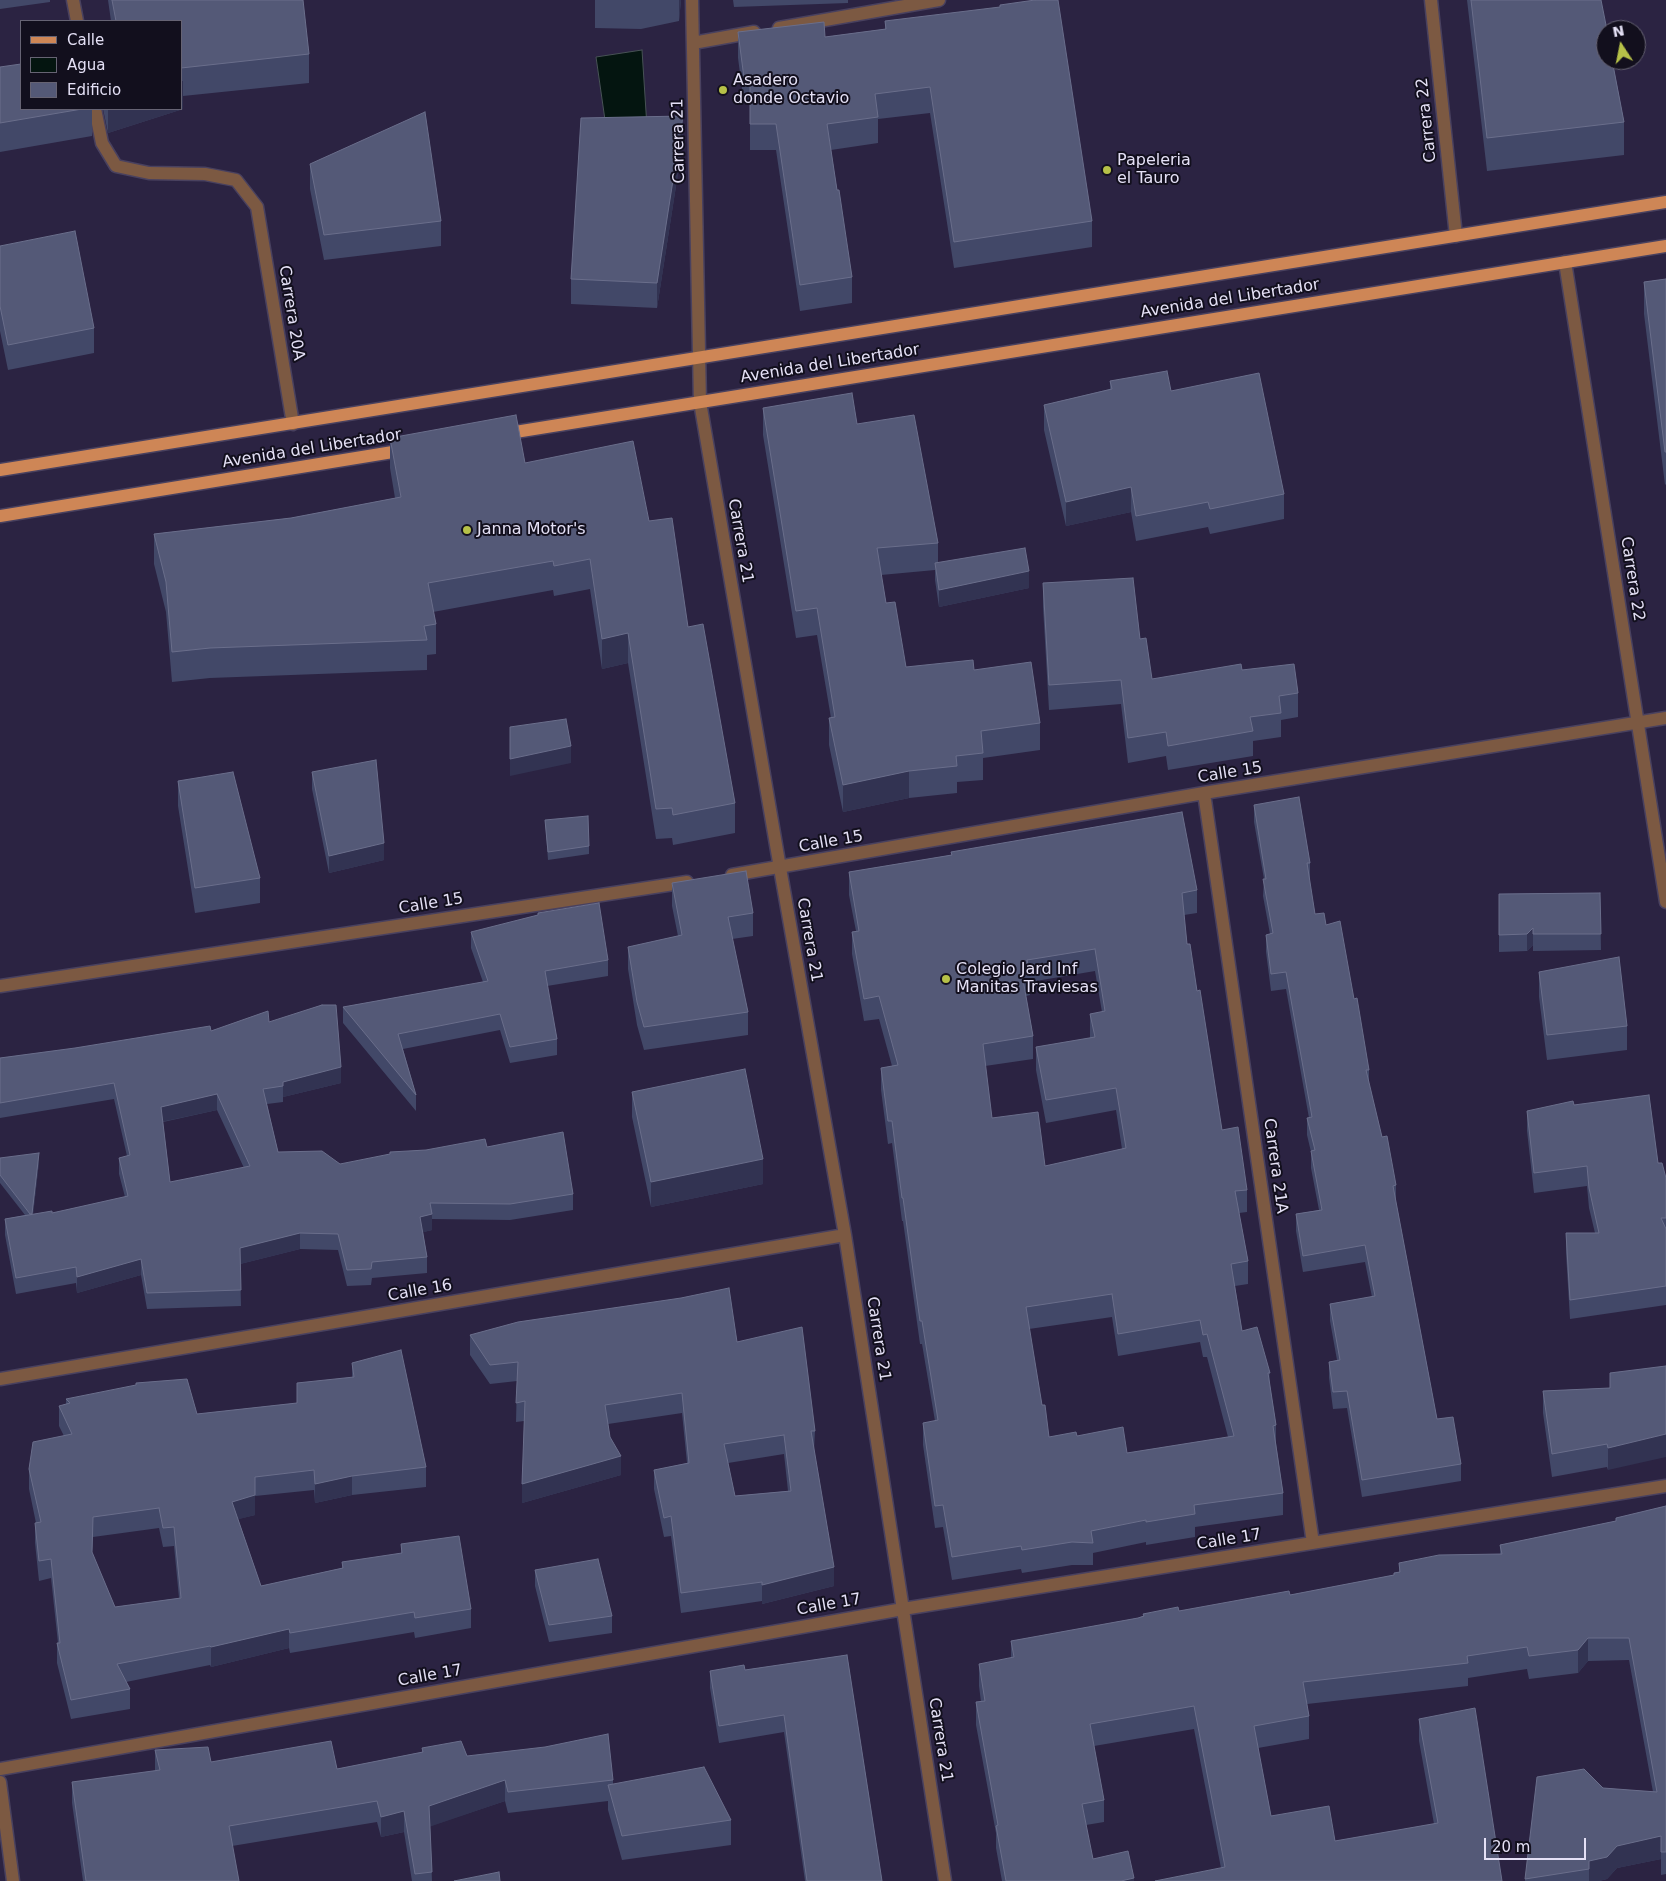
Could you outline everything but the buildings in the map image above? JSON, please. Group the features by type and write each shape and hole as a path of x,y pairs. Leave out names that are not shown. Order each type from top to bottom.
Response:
{"main road":[{"name":"Avenida del Libertador","path":"0,470 1666,202"},
{"name":"Avenida del Libertador","path":"493,436 1666,246"},
{"name":"Avenida del Libertador","path":"0,516 414,448"}],"street":[{"path":"73,0 77,20"},
{"name":"Carrera 21","path":"692,0 700,402 845,1235 945,1881"},
{"path":"693,43 939,0"},
{"name":"Carrera 22","path":"1431,0 1456,236"},
{"name":"Carrera 20A","path":"95,110 102,143 116,166 149,173 205,174 236,180 257,207 293,424"},
{"name":"Carrera 22","path":"1564,262 1666,902"},
{"name":"Calle 15","path":"720,877 1204,793 1666,718"},
{"name":"Carrera 21A","path":"1204,793 1313,1543"},
{"name":"Calle 15","path":"0,986 701,880"},
{"name":"Calle 16","path":"0,1379 845,1235"},
{"name":"Calle 17","path":"0,1769 903,1609 1666,1486"},
{"path":"0,1782 13,1881"}],"water":[{"path":"642,50 647,127 606,127 596,57"}],"place":[{"name":"Asadero donde Octavio","path":"723,90"},
{"name":"Papeleria el Tauro","path":"1107,170"},
{"name":"Janna Motor's","path":"467,530"},
{"name":"Colegio Jard Inf Manitas Traviesas","path":"946,979"}]}
